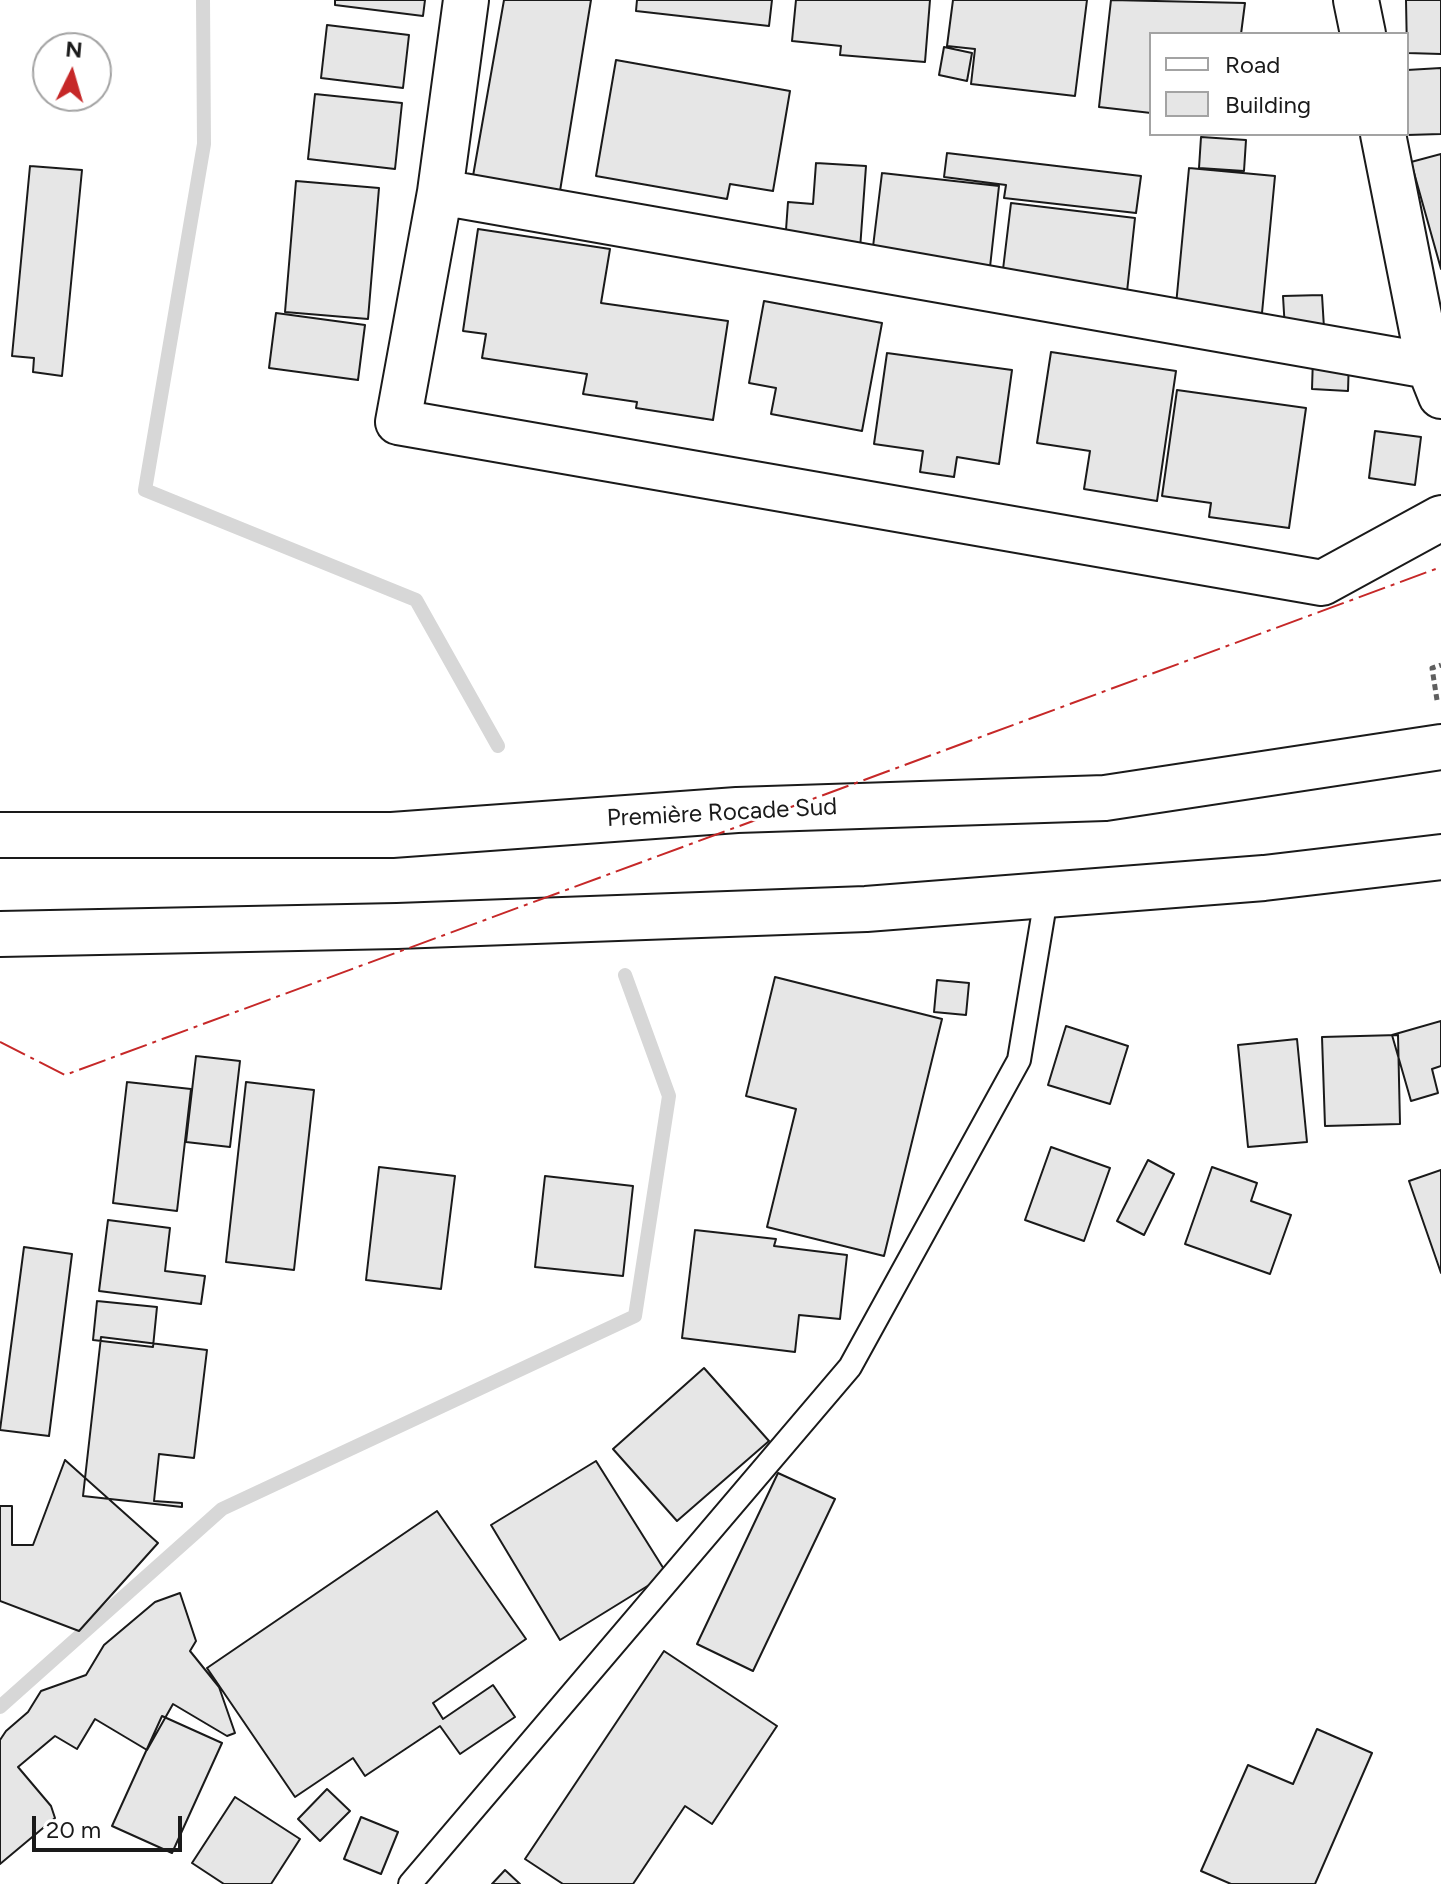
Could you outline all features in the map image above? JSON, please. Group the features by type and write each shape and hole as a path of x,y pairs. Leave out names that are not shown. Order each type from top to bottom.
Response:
{"main road":[{"path":"466,0 440,192 398,422 1322,583 1441,518"},
{"path":"1356,0 1363,32"},
{"path":"440,192 1435,381 1383,136"},
{"name":"Première Rocade Sud","path":"0,835 392,835 737,810 1105,798 1440,727"},
{"path":"0,934 691,917 1046,898 1264,878 1441,857"}],"lane":[{"path":"410,1884 850,1367 1019,1060 1046,898"}],"path":[{"path":"1440,727 1432,668 1441,665"}],"building":[{"path":"335,0 425,0 423,16 335,5"},
{"path":"504,0 591,0 560,191 473,176"},
{"path":"637,0 772,0 769,26 636,11"},
{"path":"796,0 930,0 925,62 840,55 841,46 792,41"},
{"path":"953,0 1087,0 1075,96 971,84 975,49 947,46"},
{"path":"1111,0 1245,3 1241,32 1149,32 1149,113 1099,107"},
{"path":"1406,0 1441,0 1441,54 1409,53"},
{"path":"327,25 409,35 403,88 321,78"},
{"path":"944,47 972,53 967,81 939,75"},
{"path":"616,60 790,91 773,191 730,184 727,199 596,176"},
{"path":"1441,68 1441,134 1409,135 1409,70"},
{"path":"315,94 402,103 395,169 308,159"},
{"path":"1201,137 1246,140 1244,171 1199,168"},
{"path":"947,153 1141,176 1136,213 1004,198 1006,185 944,177"},
{"path":"1441,154 1441,269 1411,162"},
{"path":"816,163 866,166 860,249 785,244 788,202 813,204"},
{"path":"30,166 82,170 62,376 33,372 34,358 12,356"},
{"path":"1189,168 1275,176 1262,313 1176,305"},
{"path":"882,173 999,186 989,276 872,255"},
{"path":"296,181 379,188 368,319 285,312"},
{"path":"1011,203 1135,218 1126,301 1001,286"},
{"path":"478,229 610,249 601,303 728,321 713,420 636,408 637,402 583,394 587,374 482,358 486,334 463,331"},
{"path":"1322,295 1324,328 1285,330 1283,296"},
{"path":"764,301 882,323 862,431 771,414 776,388 749,383"},
{"path":"276,313 365,325 358,380 269,368"},
{"path":"1051,352 1176,371 1157,501 1084,489 1090,451 1037,443"},
{"path":"887,353 1012,370 999,464 957,457 954,477 920,472 923,451 874,444"},
{"path":"1313,357 1349,358 1348,391 1312,389"},
{"path":"1177,390 1306,408 1289,528 1209,517 1211,503 1162,496"},
{"path":"1375,431 1421,437 1415,485 1369,478"},
{"path":"775,977 942,1019 884,1256 767,1227 796,1109 746,1096"},
{"path":"937,980 969,983 966,1015 934,1012"},
{"path":"1441,1021 1441,1066 1432,1069 1438,1093 1411,1101 1392,1035"},
{"path":"1066,1026 1128,1046 1110,1104 1048,1085"},
{"path":"1398,1035 1400,1124 1325,1126 1322,1037"},
{"path":"1297,1039 1307,1142 1248,1147 1238,1045"},
{"path":"196,1056 240,1061 230,1147 186,1142"},
{"path":"127,1082 191,1089 177,1211 113,1203"},
{"path":"246,1082 314,1090 294,1270 226,1262"},
{"path":"1051,1147 1110,1168 1084,1241 1025,1220"},
{"path":"1148,1160 1174,1174 1144,1235 1117,1221"},
{"path":"379,1167 455,1176 441,1289 366,1280"},
{"path":"1212,1167 1257,1183 1251,1201 1291,1215 1270,1274 1185,1244"},
{"path":"1441,1170 1441,1273 1409,1181"},
{"path":"545,1176 633,1186 623,1276 535,1267"},
{"path":"108,1220 170,1228 165,1271 205,1276 201,1304 99,1291"},
{"path":"695,1230 776,1239 774,1246 847,1255 840,1319 799,1315 795,1352 682,1338"},
{"path":"24,1247 72,1254 49,1436 0,1430"},
{"path":"97,1301 157,1307 153,1347 93,1340"},
{"path":"101,1337 207,1350 194,1458 159,1454 154,1501 182,1503 182,1507 83,1496"},
{"path":"704,1368 769,1441 677,1521 613,1449"},
{"path":"65,1460 158,1543 79,1631 0,1601 0,1506 12,1506 12,1545 33,1545"},
{"path":"596,1461 667,1574 560,1640 491,1525"},
{"path":"778,1473 835,1499 753,1671 697,1644"},
{"path":"437,1511 526,1639 433,1703 443,1719 493,1685 515,1717 460,1754 440,1726 365,1776 353,1758 295,1797 207,1668"},
{"path":"180,1593 196,1641 190,1651 219,1687 235,1733 227,1736 173,1704 147,1750 95,1719 77,1749 55,1736 18,1767 51,1806 55,1818 0,1864 0,1740 28,1712 41,1691 86,1675 104,1645 155,1602"},
{"path":"664,1651 777,1726 712,1824 685,1806 633,1884 563,1884 525,1859"},
{"path":"162,1716 222,1743 172,1853 112,1826"},
{"path":"1317,1729 1372,1753 1315,1884 1231,1884 1201,1871 1248,1765 1293,1784"},
{"path":"327,1789 350,1811 320,1841 298,1819"},
{"path":"235,1797 300,1839 271,1884 224,1884 192,1863"},
{"path":"361,1817 398,1832 381,1874 344,1859"},
{"path":"505,1870 520,1884 492,1884"}],"waterway":[{"path":"203,0 204,144 145,490 416,600 498,746"},
{"path":"0,1707 222,1509 635,1316 669,1096 625,975"}],"power":[{"path":"0,1042 65,1075 1441,567"}]}
